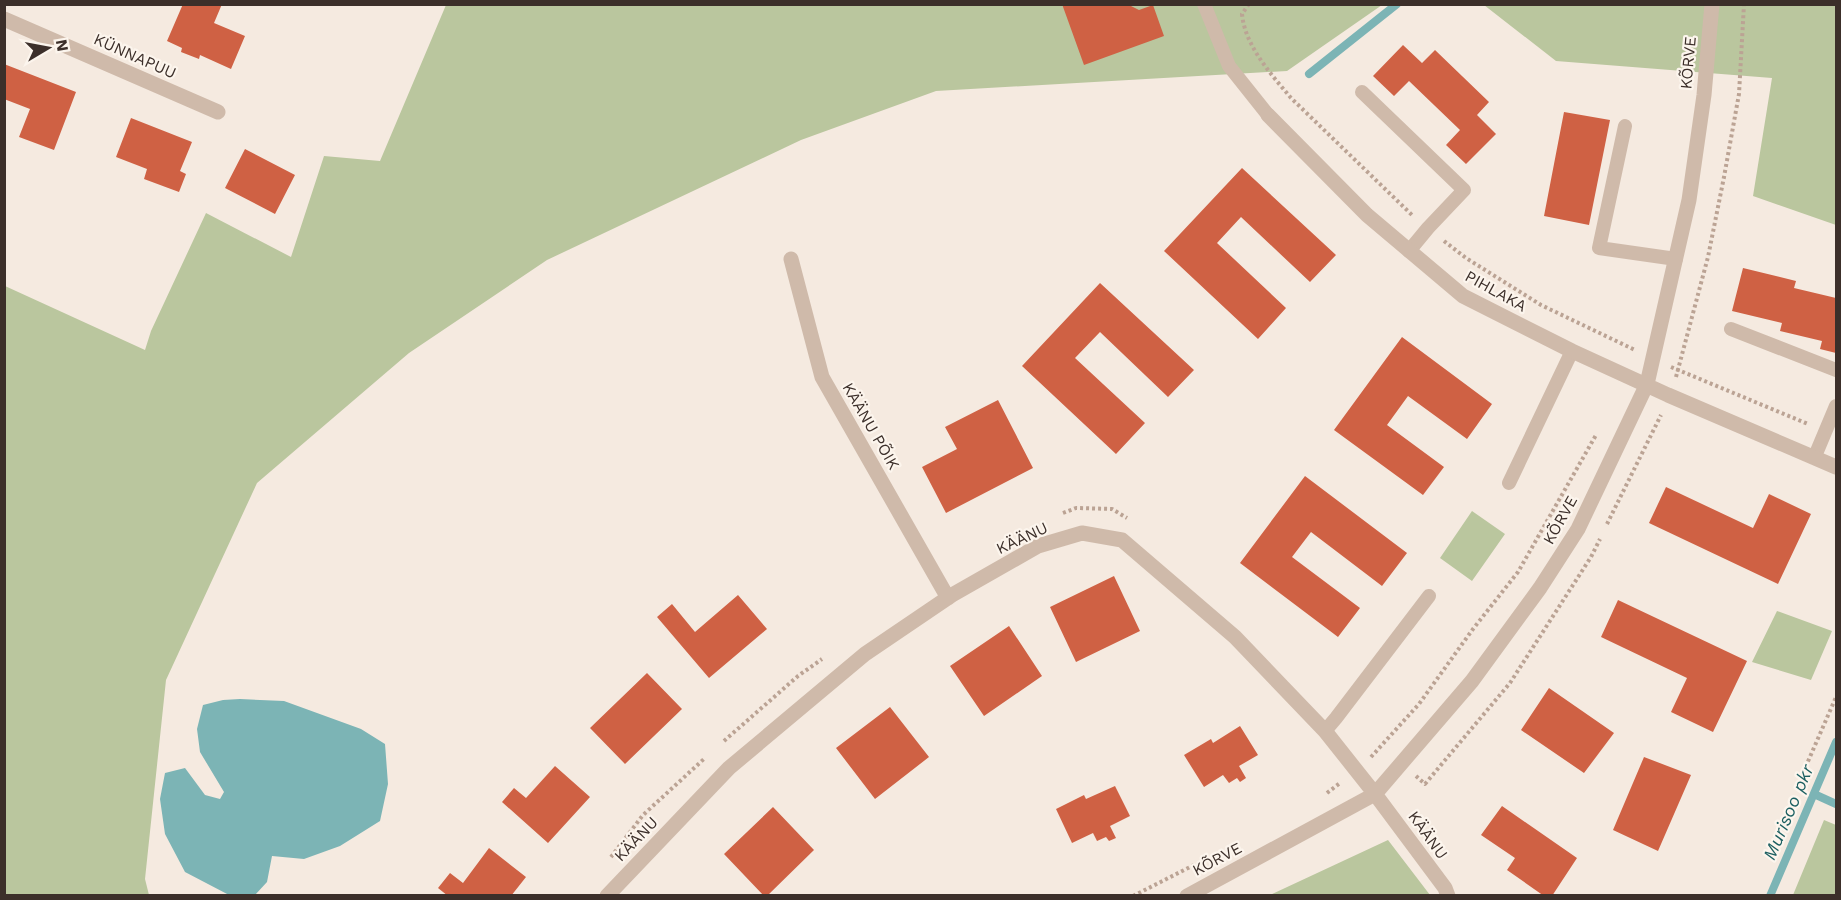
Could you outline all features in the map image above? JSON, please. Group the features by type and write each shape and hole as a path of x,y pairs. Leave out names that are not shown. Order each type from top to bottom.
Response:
{"street":[{"name":"KÕRVE","path":"1187,896 1375,794 1472,681 1540,588 1578,529 1647,384 1691,189 1704,95 1712,4"},
{"name":"KÜNNAPUU","path":"4,19 218,112"},
{"name":"PIHLAKA","path":"1268,116 1367,215 1462,296 1572,351 1668,395 1815,456 1836,467"},
{"name":"KÄÄNU PÕIK","path":"791,260 822,376 948,598"},
{"name":"KÄÄNU","path":"607,896 729,768 865,654 948,598 1038,546 1082,533 1122,540 1235,637 1325,731 1375,794 1445,888 1448,896"}],"lane":[{"name":"PIHLAKA","path":"1204,4 1230,66 1268,116"},
{"path":"1362,92 1464,190 1409,251"},
{"path":"1625,126 1599,248 1676,259"},
{"path":"1731,329 1836,370"},
{"path":"1509,483 1572,351"},
{"path":"1815,456 1836,406"},
{"path":"1325,731 1429,596"}],"path":[{"path":"1249,4 1242,14 1245,31 1258,56 1291,98 1428,228 1466,258 1540,305 1653,359 1827,432"},
{"path":"1624,374 1634,349"},
{"path":"1321,797 1357,772 1419,704 1473,629 1518,572 1600,429"},
{"path":"1056,517 1076,508 1112,509 1130,520"},
{"path":"719,746 798,676 827,655"},
{"path":"1796,789 1836,697"},
{"path":"1366,747 1374,755"},
{"path":"609,860 643,815 710,753"},
{"path":"1133,896 1203,860"}],"green space":[{"path":"446,5 1382,5 1287,71 936,91 801,140 547,260 409,353 257,483 166,680 145,879 149,895 5,896 5,286 145,350 151,331 206,213 291,257 324,156 380,161"},
{"path":"1484,5 1836,5 1836,225 1753,196 1772,78 1556,61"},
{"path":"1472,511 1505,534 1472,581 1440,558"},
{"path":"1777,611 1832,631 1811,680 1752,662"},
{"path":"1824,820 1836,825 1836,895 1793,895"},
{"path":"1388,840 1430,895 1270,895"}],"water":[{"path":"240,699 284,701 361,729 385,744 388,784 380,821 340,846 304,859 272,856 267,882 255,895 229,895 185,872 165,834 160,799 165,773 185,768 205,795 220,799 224,792 200,752 197,729 203,705"}],"building":[{"path":"183,4 222,4 214,23 245,36 231,69 200,55 199,59 181,52 182,48 167,41"},
{"path":"1062,4 1127,4 1139,10 1153,5 1164,36 1084,65"},
{"path":"1403,45 1422,63 1435,50 1489,102 1477,115 1496,134 1466,164 1446,145 1460,130 1409,81 1394,96 1373,76"},
{"path":"4,64 76,92 54,150 19,137 30,109 4,99"},
{"path":"1564,112 1610,120 1589,225 1544,216"},
{"path":"131,118 192,142 180,171 186,174 179,192 144,179 147,169 116,157"},
{"path":"245,149 295,175 275,214 225,188"},
{"path":"1242,168 1336,255 1310,282 1241,217 1217,243 1286,308 1258,339 1164,251"},
{"path":"1743,268 1796,281 1794,288 1836,298 1836,353 1820,349 1822,341 1780,331 1782,323 1732,311"},
{"path":"1100,283 1194,370 1168,397 1100,332 1075,358 1145,423 1116,454 1022,366"},
{"path":"1402,337 1492,404 1467,439 1408,396 1387,425 1444,467 1423,495 1334,430"},
{"path":"998,400 1033,468 946,513 922,467 957,449 945,427"},
{"path":"1305,476 1407,553 1382,586 1311,532 1292,557 1360,608 1338,637 1240,563"},
{"path":"1666,487 1753,528 1769,494 1811,514 1778,584 1649,523"},
{"path":"1114,576 1140,631 1076,662 1050,607"},
{"path":"738,595 767,629 709,678 657,617 672,604 695,632"},
{"path":"1618,600 1747,661 1713,732 1671,712 1687,678 1601,637"},
{"path":"1009,626 1042,676 984,716 950,666"},
{"path":"647,673 682,709 625,764 590,728"},
{"path":"1549,688 1614,733 1584,773 1521,730"},
{"path":"890,707 929,757 875,799 836,748"},
{"path":"1240,726 1258,755 1239,766 1246,778 1240,782 1237,778 1229,783 1223,775 1204,787 1184,755 1211,739 1213,743"},
{"path":"1644,757 1691,775 1658,851 1613,830"},
{"path":"555,766 590,797 548,843 502,802 514,788 526,798"},
{"path":"1115,786 1130,816 1110,826 1116,838 1109,841 1106,837 1097,841 1093,833 1072,843 1056,809 1084,795 1086,799"},
{"path":"1502,806 1577,858 1552,896 1544,896 1507,870 1515,858 1481,835"},
{"path":"773,807 814,850 767,896 764,896 724,854"},
{"path":"489,848 526,877 511,896 448,896 438,888 450,873 463,883"}],"waterway":[{"path":"1309,74 1397,4"},
{"name":"Murisoo pkr","path":"1770,896 1836,742"},
{"path":"1814,794 1836,804"}]}
